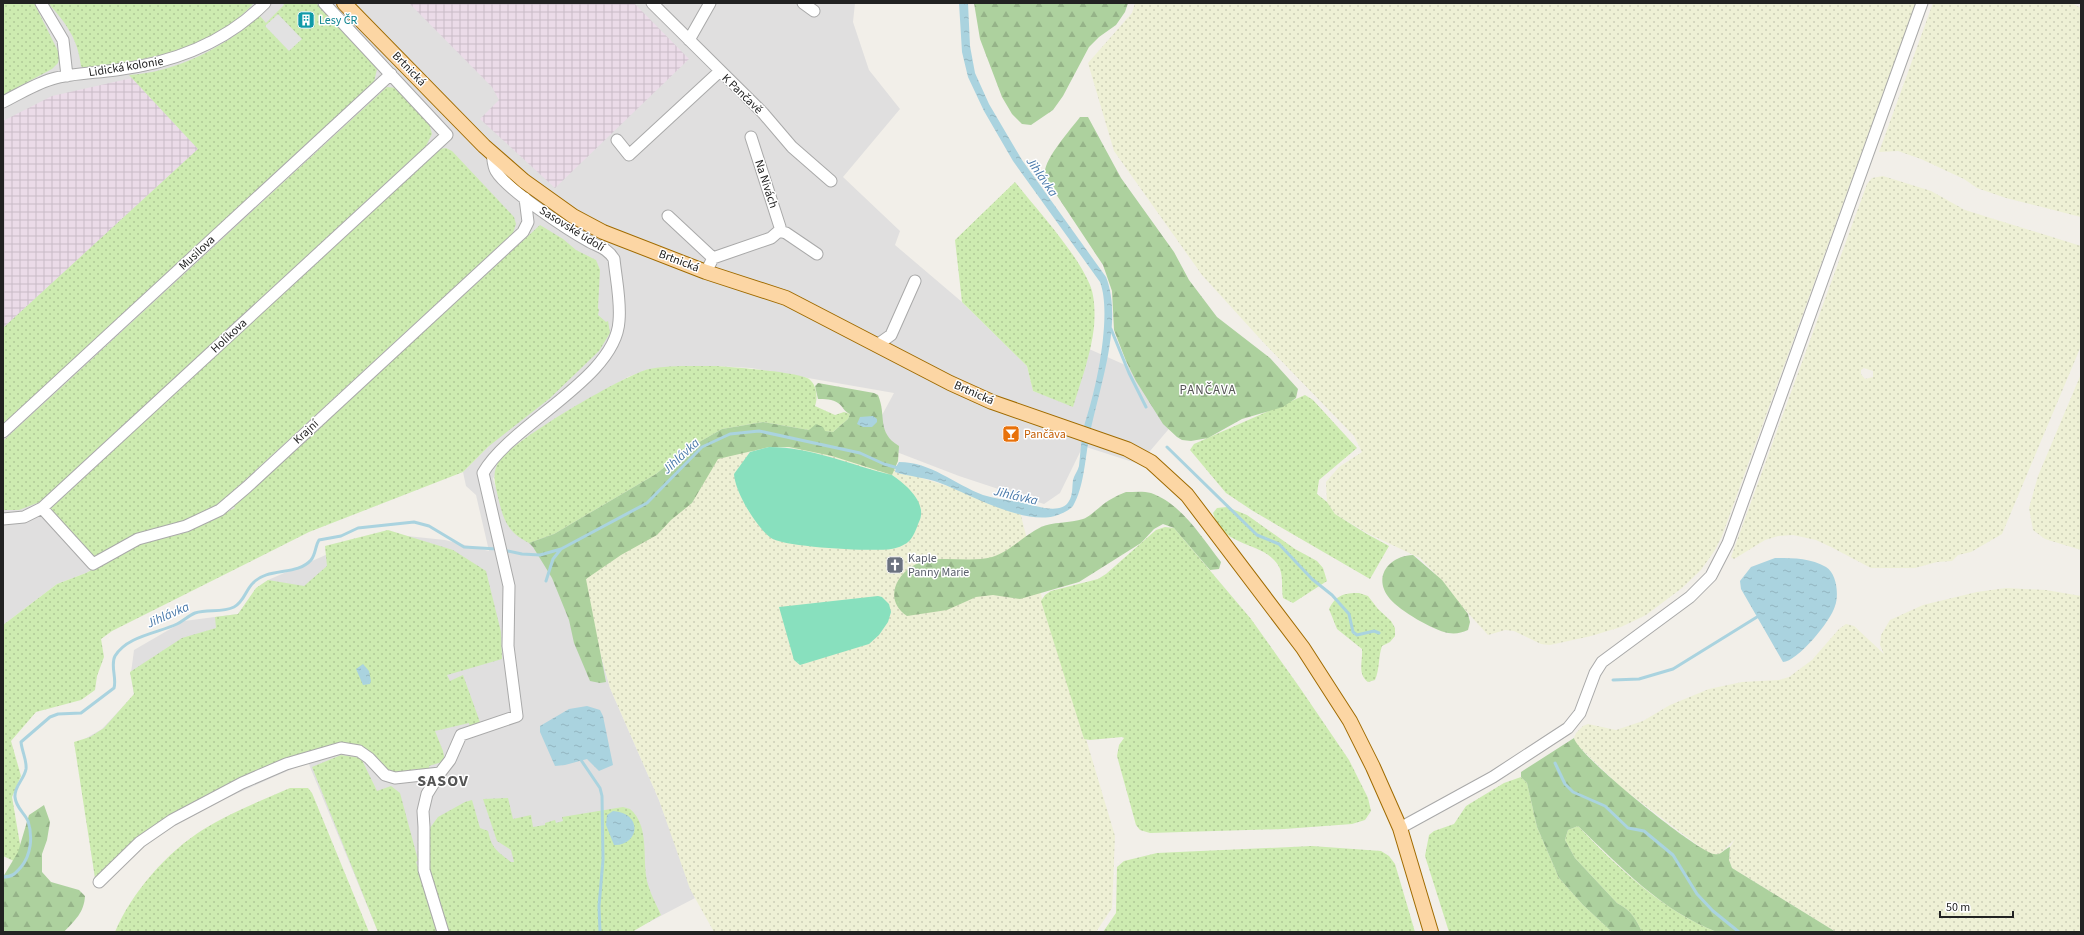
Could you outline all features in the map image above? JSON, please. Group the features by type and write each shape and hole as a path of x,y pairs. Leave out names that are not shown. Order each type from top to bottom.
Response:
{"main road":[{"name":"Brtnická","path":"344,3 492,153 524,181 573,216 603,232 706,272 786,298 950,383 992,402 1127,449 1151,462 1187,495 1303,648 1350,721 1373,767 1400,828 1431,932"}],"street":[{"path":"40,3 63,40 67,76"},
{"name":"Brtnická","path":"324,3 392,74 447,135"},
{"path":"652,3 720,72"},
{"path":"689,40 710,3"},
{"path":"803,3 814,11"},
{"path":"1400,828 1493,777 1568,728 1580,713 1595,673 1602,662 1690,597 1711,576 1728,543 1922,3"},
{"name":"Lidická kolonie","path":"3,102 34,86 53,79 144,66 173,59 217,40 235,28 263,5"},
{"name":"K Pančavě","path":"617,140 629,154 720,72 763,113 792,147 831,181"},
{"name":"Musilova","path":"3,432 392,74"},
{"name":"Holíkova","path":"3,519 24,517 42,508 447,135"},
{"name":"Na Nivách","path":"751,137 779,225 779,231"},
{"name":"Sasovské údolí","path":"440,773 450,760 461,735 516,716 508,646 509,586 483,473 489,463 510,443 556,404 602,361 611,348 620,321 614,260 612,255 606,249 590,242 525,198 496,172 492,153"},
{"name":"Krajní","path":"42,508 93,564 138,539 186,526 220,510 523,232 528,222 525,198"},
{"path":"668,216 713,258"},
{"path":"706,272 713,258 771,238 779,231 786,233 817,254"},
{"path":"877,345 891,335 915,281"},
{"path":"99,882 140,842 172,820 242,783 286,764 341,748 359,751 369,758 385,775 395,778 440,773"},
{"path":"440,773 427,794 423,811 423,861 443,932"}],"shaded area":[{"path":"3,3 855,3 853,22 869,70 900,109 843,177 900,231 895,245 962,302 1027,366 1033,391 1073,406 1089,349 1148,375 1173,424 1139,464 1083,446 1060,493 1044,504 959,476 868,441 894,393 751,368 716,366 649,369 628,377 567,411 518,443 505,454 493,479 497,491 558,538 598,645 610,688 659,800 695,898 630,932 378,932 308,762 206,807 145,842 102,887 95,878 76,744 102,729 134,695 131,673 134,650 184,621 238,614 257,588 268,580 335,551 388,534 445,540 489,551 476,495 466,486 463,472 489,446 228,511 181,534 139,544 86,573 57,584 3,625"},
{"path":"409,3 634,3 689,59 555,188 480,119 499,100 492,87"},
{"path":"278,14 302,39 289,51 265,26"},
{"path":"132,78 198,149 3,328 3,121 52,96"}],"green space":[{"path":"3,3 34,3 60,55 58,63 52,69 3,95"},
{"path":"48,3 254,3 237,19 218,32 197,43 153,57 84,69 81,66 74,39 66,25"},
{"path":"283,3 316,3 370,58 377,69 374,82 3,425 3,328 198,149 129,75 165,69 199,56 231,38 260,16 266,23 284,5"},
{"path":"974,3 1128,3 1125,12 1116,25 1099,37 1089,47 1063,96 1053,110 1031,125 1022,124 1012,114 1002,97 980,39"},
{"path":"1135,3 1916,3 1722,536 1715,550 1701,570 1682,588 1646,615 1621,627 1591,636 1550,645 1541,644 1514,631 1505,630 1488,635 1457,601 1442,581 1420,558 1369,534 1335,514 1327,502 1326,482 1339,467 1362,452 1354,436 1263,342 1202,275 1114,151 1088,63 1132,13"},
{"path":"1933,3 2072,3 2081,8 2081,217 2006,198 1977,188 1964,179 1921,159 1898,151 1879,152"},
{"path":"387,87 397,88 429,123 432,134 426,146 40,502 19,510 3,510 3,441"},
{"path":"1080,117 1088,117 1121,178 1174,252 1189,280 1217,317 1270,358 1298,389 1296,398 1283,407 1242,419 1208,438 1191,441 1182,440 1163,424 1136,381 1126,361 1114,330 1112,291 1103,265 1050,185 1045,173 1046,167 1053,152"},
{"path":"446,148 452,151 514,217 516,224 513,233 218,505 173,526 94,559 48,511 433,154 439,149"},
{"path":"1883,176 1931,191 1965,210 2081,246 2081,346 2002,534 1971,552 1958,555 1952,561 1937,562 1915,568 1871,568 1816,540 1793,535 1778,536 1765,540 1734,559 1731,557 1867,184 1872,178","holes":["1864,368 1873,371 1873,377 1865,379 1861,374 1861,370"]},
{"path":"1015,182 1076,259 1092,290 1094,300 1093,337 1073,407 1033,391 1027,366 962,302 955,240"},
{"path":"540,225 563,239 576,250 596,260 600,270 598,315 606,322 608,321 610,333 599,351 549,399 489,446 463,472 309,532 112,631 101,639 104,657 97,676 95,690 81,700 36,712 11,741 21,776 12,797 21,850 18,863 3,856 3,625 57,584 86,573 139,544 181,534 235,508 234,506"},
{"path":"682,366 716,366 764,370 803,376 809,379 814,385 817,396 815,406 835,415 844,412 850,414 848,419 833,432 809,430 763,422 722,429 687,449 656,474 554,534 529,543 512,531 508,526 499,501 494,477 498,463 507,453 523,440 568,410 616,383 649,369"},
{"path":"2081,374 2081,550 2045,539 2033,530 2029,508 2038,476"},
{"path":"818,383 878,395 881,403 883,423 887,435 899,446 898,461 892,475 832,456 789,447 769,447 718,459 692,503 671,520 657,535 621,555 586,579 606,682 600,683 590,681 574,643 569,620 552,578 529,543 554,534 656,474 687,449 722,429 763,422 809,430 816,424 823,427 825,431 833,432 848,419 850,414 846,412 840,404 834,401 818,399 815,386"},
{"path":"1305,395 1313,400 1357,448 1319,480 1317,494 1327,502 1335,514 1389,546 1370,579 1253,511 1226,493 1190,450 1194,444"},
{"path":"733,445 827,449 1019,508 1042,598 1115,836 1112,908 1096,932 714,932 690,889 659,800 610,688 598,645 565,553"},
{"path":"769,447 816,453 892,475 912,492 921,509 921,516 912,537 907,543 900,547 881,550 809,546 792,544 771,538 759,526 747,509 738,490 734,474 750,452"},
{"path":"1126,492 1151,493 1162,498 1182,513 1221,562 1219,569 1210,570 1174,528 1163,524 1154,529 1141,543 1079,582 1020,599 993,595 976,597 947,610 907,616 897,605 894,598 896,585 905,572 911,567 930,560 982,559 992,557 1005,551 1045,525 1085,518 1109,500"},
{"path":"1227,507 1247,515 1295,549 1317,561 1323,568 1327,581 1293,603 1283,598 1281,572 1278,565 1271,557 1262,551 1234,539 1225,533 1218,525 1213,513 1217,508"},
{"path":"1165,527 1174,528 1251,619 1300,688 1349,760 1368,798 1371,811 1365,820 1352,824 1284,829 1150,833 1140,830 1136,825 1117,756 1119,745 1124,738 1084,739 1041,601 1045,595 1051,591 1098,579 1106,574 1156,530"},
{"path":"388,530 453,550 486,571 501,632 502,659 447,675 450,681 463,675 481,725 470,727 469,723 435,731 443,751 445,761 429,766 430,770 417,773 416,769 390,774 375,756 361,745 349,746 203,799 138,836 95,878 74,742 90,737 104,728 134,694 130,672 182,638 216,628 215,617 238,614 256,588 268,580 304,586 327,566 325,546"},
{"path":"1413,555 1442,580 1468,614 1470,622 1468,630 1461,633 1448,633 1442,631 1409,614 1390,599 1382,583 1385,570 1396,559"},
{"path":"2006,588 2046,590 2081,596 2081,932 1836,932 1732,868 1729,860 1730,847 1735,839 1720,854 1714,855 1704,850 1622,788 1575,743 1574,738 1576,733 1583,726 1588,724 1616,730 1643,721 1670,705 1709,689 1742,682 1779,680 1789,677 1812,660 1839,629 1846,624 1854,626 1884,654 1880,645 1881,635 1890,620 1923,605 1977,592"},
{"path":"1359,593 1368,596 1378,609 1391,621 1395,628 1395,636 1390,642 1382,646 1378,672 1375,680 1368,682 1363,675 1361,667 1362,649 1337,629 1329,609 1341,596 1345,594"},
{"path":"878,596 882,597 889,604 891,612 888,622 879,635 869,644 800,665 794,660 779,607"},
{"path":"1574,738 1580,747 1614,781 1662,820 1703,849 1714,854 1721,853 1730,847 1729,860 1732,868 1836,932 1717,932 1697,923 1659,900 1626,872 1578,826 1568,830 1565,840 1575,858 1617,903 1629,912 1635,919 1642,932 1612,932 1583,905 1559,878 1537,827 1527,783 1521,777 1521,772"},
{"path":"341,755 361,758 377,791 391,786 400,793 418,860 416,862 441,932 378,932 312,767"},
{"path":"1521,777 1527,783 1537,827 1559,878 1583,905 1612,932 1449,932 1425,856 1429,835 1434,831 1454,824 1466,806 1504,783"},
{"path":"290,788 308,788 312,793 369,932 115,932 131,902 152,874 190,838 225,817"},
{"path":"508,798 513,819 531,815 533,827 545,825 545,823 555,820 556,823 563,821 562,817 623,807 630,809 636,816 643,833 647,881 651,894 661,915 632,932 449,932 426,861 427,832 438,817 465,802 472,800 480,828 488,831 493,846 499,852 511,862 514,862 511,850 497,841 483,799"},
{"path":"44,805 50,822 47,840 42,854 42,872 51,882 79,890 85,896 83,907 75,920 64,932 3,932 3,877 18,852 29,815"},
{"path":"1578,826 1608,857 1660,900 1678,913 1717,932 1642,932 1635,919 1629,912 1617,903 1575,858 1565,840 1568,830"},
{"path":"1312,846 1381,851 1389,856 1395,864 1415,932 1103,932 1116,913 1117,867 1124,861 1157,853"}],"water":[{"path":"959,3 968,3 970,46 975,73 989,104 1022,160 1106,277 1111,295 1111,336 1108,357 1089,438 1080,490 1073,506 1067,511 1055,516 1042,518 1012,512 996,507 934,481 895,472 899,462 911,463 942,474 983,495 1039,507 1053,509 1060,508 1069,501 1073,480 1079,466 1084,429 1095,386 1102,349 1104,312 1103,295 1100,282 1013,161 984,111 968,77 962,52"},
{"path":"873,416 877,419 877,422 872,427 863,427 857,424 860,417"},
{"path":"1775,558 1795,558 1808,560 1826,567 1833,574 1837,591 1835,606 1832,613 1813,640 1796,655 1783,662 1741,589 1740,581 1751,567"},
{"path":"363,664 369,671 371,681 370,684 363,685 356,669"},
{"path":"587,706 600,710 603,716 613,765 599,771 587,759 555,766 540,732 540,726 569,709"},
{"path":"613,811 623,813 630,817 634,823 633,835 629,840 622,844 614,845 606,825 607,815"}],"waterway":[{"path":"1108,328 1111,329 1129,373 1146,407"},
{"name":"Jihlávka","path":"503,550 522,554 540,555 561,549 647,503 702,447 730,434 759,431 860,453 884,464 898,468"},
{"path":"1167,447 1257,535 1279,544 1312,579 1332,595 1349,614 1353,632 1357,635 1374,631 1379,633"},
{"name":"Jihlávka","path":"3,877 13,875 21,867 27,857 31,839 28,821 18,807 15,797 16,790 26,769 26,762 21,742 50,717 58,714 81,713 114,688 115,680 113,663 115,656 120,649 127,644 135,639 177,624 195,613 225,610 234,607 240,602 250,586 259,578 305,565 313,558 319,540 341,536 358,528 414,522 429,526 464,547 497,549"},
{"path":"546,581 553,559 561,549"},
{"path":"1613,680 1639,679 1673,669 1757,617"},
{"path":"581,760 600,788 602,796 603,860 599,906 600,932"},
{"path":"1555,763 1565,784 1573,792 1605,806 1628,828 1644,831 1673,855 1697,894 1713,911 1739,932"}],"place":[{"name":"Lesy ČR","path":"306,20"},
{"name":"Pančava","path":"1011,434"},
{"name":"Kaple Panny Marie","path":"895,565"}],"district":[{"name":"PANČAVA","path":"1208,390"},
{"name":"SASOV","path":"443,781"}]}
